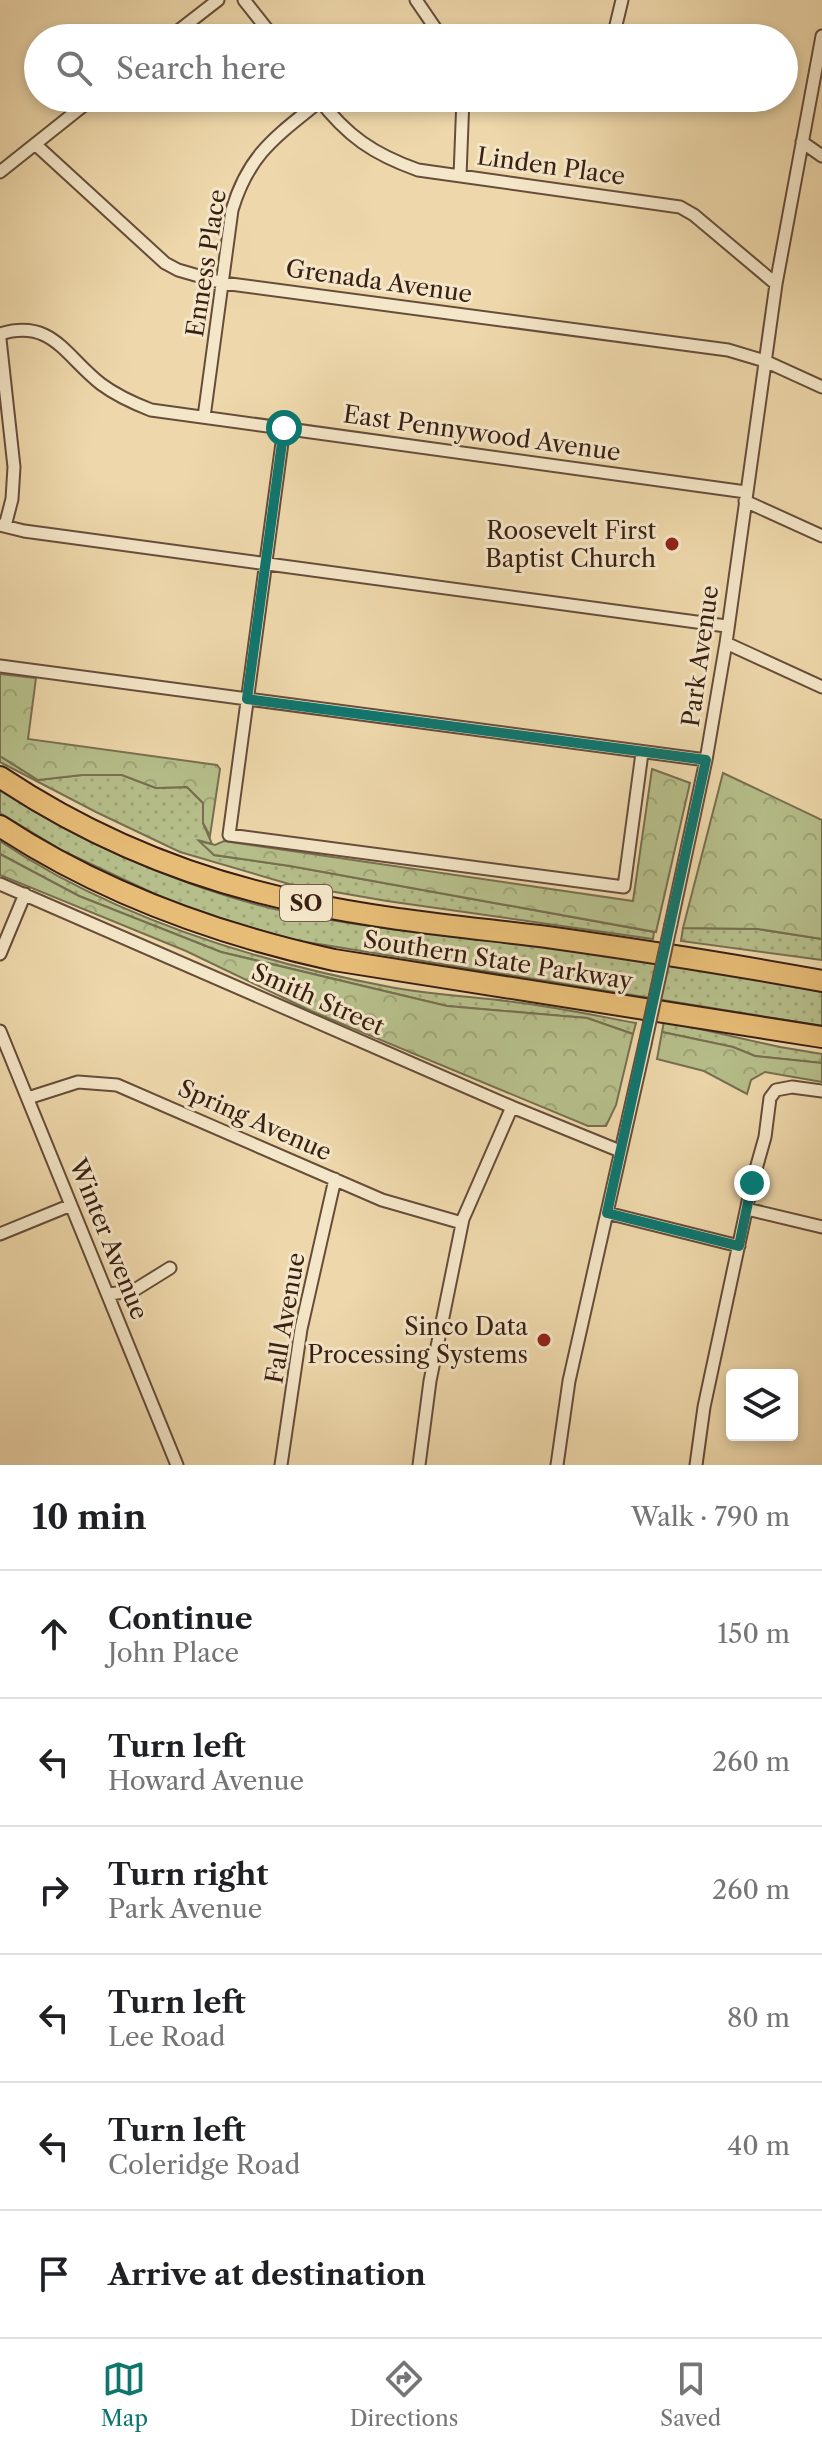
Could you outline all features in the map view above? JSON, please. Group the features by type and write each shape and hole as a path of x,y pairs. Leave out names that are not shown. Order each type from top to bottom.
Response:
{"highway":[{"name":"Southern State Parkway","path":"0,777 56,811 124,845 185,870 267,895 353,912 636,949 818,979"},
{"name":"Southern State Parkway","path":"0,826 66,865 125,894 197,923 290,951 822,1037"}],"street":[{"path":"187,24 218,0"},
{"path":"244,0 263,24"},
{"path":"416,0 432,24"},
{"path":"616,24 622,0"},
{"name":"Park Avenue","path":"557,1465 569,1381 706,760 726,643 776,284 822,36"},
{"path":"0,172 75,112"},
{"name":"Enness Place","path":"204,417 232,210 247,171 262,148 304,112"},
{"name":"Linden Place","path":"330,112 351,136 386,159 418,170 680,207 694,215 776,284"},
{"path":"460,176 462,112"},
{"path":"802,142 822,156"},
{"name":"Grenada Avenue","path":"35,144 165,263 178,270 223,283 728,350 765,361 822,387"},
{"name":"East Pennywood Avenue","path":"0,337 18,328 41,332 120,398 151,410 746,496 822,536"},
{"path":"0,337 14,467 12,499 3,526 726,626"},
{"path":"284,428 229,835 624,887 642,753"},
{"path":"726,643 822,687"},
{"path":"0,666 706,760"},
{"name":"Smith Street","path":"0,884 620,1151"},
{"path":"0,954 25,894"},
{"name":"Winter Avenue","path":"0,1031 177,1465"},
{"name":"Spring Avenue","path":"28,1098 78,1082 117,1085 382,1200 462,1223"},
{"path":"696,1465 704,1407 765,1137 770,1098 776,1090 792,1087 822,1091"},
{"path":"419,1465 430,1381 462,1223 512,1107"},
{"name":"Fall Avenue","path":"281,1465 301,1329 335,1179"},
{"path":"0,1234 71,1205"},
{"path":"747,1209 822,1227"},
{"path":"607,1213 739,1246"},
{"path":"109,1294 133,1291 170,1268"}],"green space":[{"path":"0,674 36,678 28,739 217,765 220,769 210,836 203,823 203,803 187,787 156,788 122,775 38,780 0,756"},
{"path":"0,756 38,780 122,775 156,788 187,787 203,803 203,823 212,844 201,841 214,855 654,932 653,939 289,884 180,852 0,762"},
{"path":"652,769 690,783 656,932 214,855 199,841 215,845 224,841 633,901"},
{"path":"723,773 822,820 822,939 758,929 683,928"},
{"path":"0,789 108,849 229,897 349,923 643,959 822,992 822,1026 294,940 187,909 63,851 0,813"},
{"path":"0,841 90,893 237,950 390,987 536,1005 636,1023 633,1034 587,1018 447,1006 221,952 79,896 0,854"},
{"path":"0,854 79,896 221,952 447,1006 587,1018 633,1034 616,1105 606,1126 588,1126 311,1011 186,951 0,875"},
{"path":"683,928 758,929 822,939 822,960 681,941"},
{"path":"664,1021 822,1054 822,1063 755,1056 733,1047 662,1032"},
{"path":"662,1032 733,1047 755,1056 822,1063 822,1082 765,1072 751,1080 747,1094 704,1071 657,1059"}],"place":[{"name":"Roosevelt First Baptist Church","path":"672,544"},
{"name":"Sinco Data Processing Systems","path":"544,1340"}],"route":[{"path":"284,428 247,699 706,760 607,1213 739,1246 752,1183"}]}
